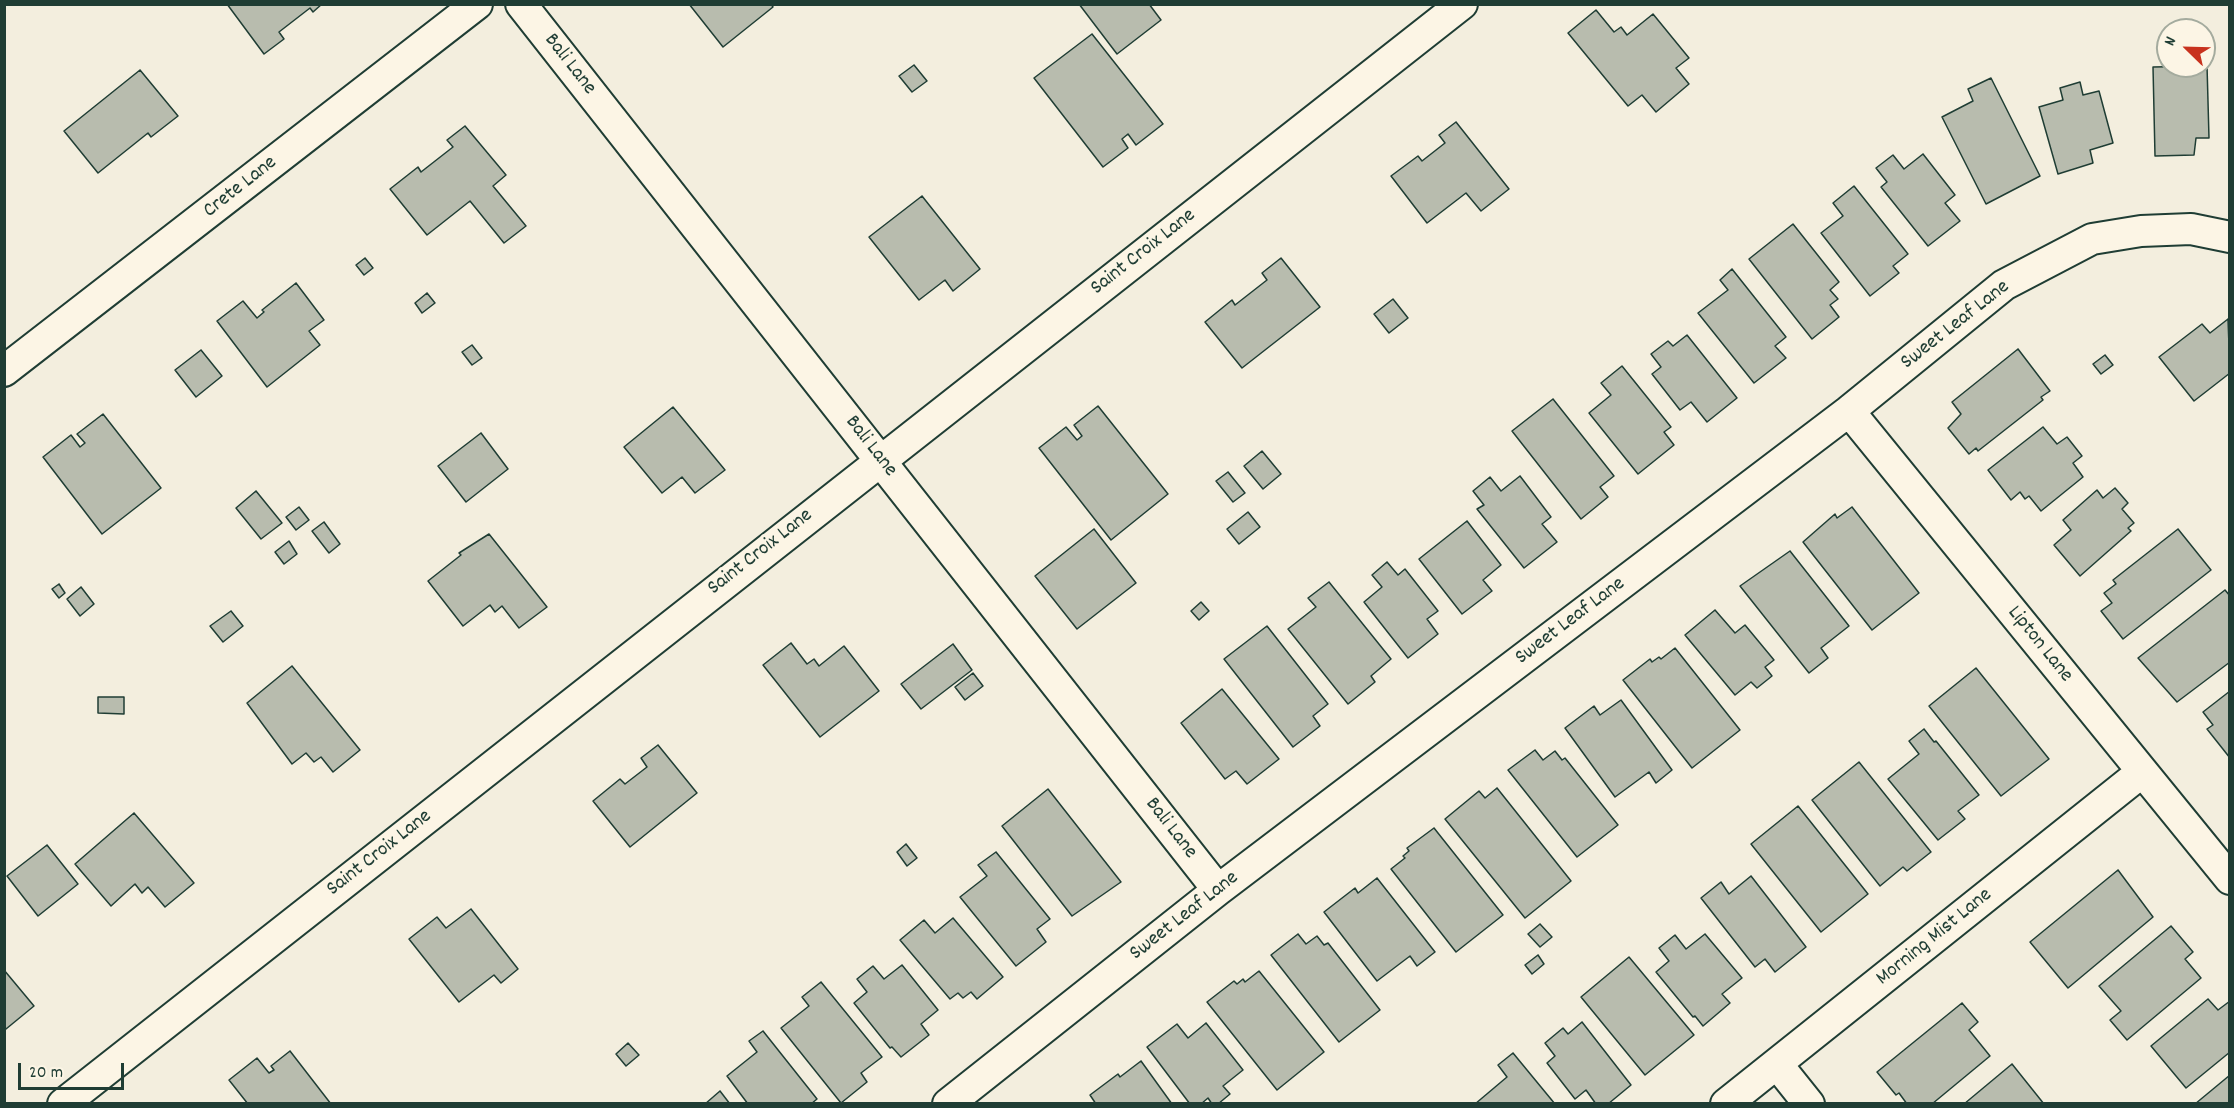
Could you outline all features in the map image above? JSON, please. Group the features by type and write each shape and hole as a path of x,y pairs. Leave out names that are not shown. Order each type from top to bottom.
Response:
{"street":[{"name":"Crete Lane","path":"4,371 477,4"},
{"name":"Bali Lane","path":"521,4 1218,890"},
{"name":"Saint Croix Lane","path":"63,1104 880,459 1462,4"},
{"name":"Sweet Leaf Lane","path":"948,1104 1218,890 1849,411 2004,285 2092,239 2141,231 2190,229 2229,237"},
{"name":"Lipton Lane","path":"1849,411 2229,879"},
{"name":"Morning Mist Lane","path":"1726,1104 2142,772"},
{"path":"1777,1064 1809,1104"}],"building":[{"path":"227,4 322,4 313,12 310,8 279,32 284,39 264,54"},
{"path":"689,4 771,4 773,7 723,47"},
{"path":"1079,4 1149,4 1161,20 1117,54"},
{"path":"1596,10 1614,32 1621,27 1627,35 1653,14 1689,58 1676,68 1689,84 1656,112 1642,95 1628,106 1568,33"},
{"path":"1092,34 1163,124 1136,145 1128,134 1122,139 1128,148 1103,167 1034,78"},
{"path":"914,65 927,81 912,92 899,76"},
{"path":"2153,67 2156,67 2156,78 2207,78 2209,138 2196,138 2194,155 2155,156"},
{"path":"140,70 178,116 151,137 148,133 98,173 64,131"},
{"path":"1991,78 2040,176 1986,204 1942,117 1973,101 1968,89"},
{"path":"2080,82 2083,95 2099,91 2113,143 2090,150 2093,163 2058,174 2039,107 2063,100 2060,88"},
{"path":"1456,122 1509,189 1481,211 1466,193 1427,223 1391,176 1418,156 1422,161 1445,143 1439,135"},
{"path":"465,126 506,175 493,186 526,226 504,243 470,201 427,235 390,189 418,167 421,172 453,147 447,140"},
{"path":"1923,154 1955,195 1945,203 1960,221 1928,246 1881,187 1887,182 1876,168 1893,155 1904,169"},
{"path":"1854,186 1908,254 1893,266 1899,273 1870,296 1821,233 1843,216 1833,203"},
{"path":"922,196 980,269 953,291 945,280 919,300 869,237"},
{"path":"1793,224 1839,282 1830,290 1838,299 1830,305 1839,317 1812,339 1749,259"},
{"path":"365,258 373,268 364,275 356,265"},
{"path":"1281,258 1320,307 1242,368 1205,322 1232,300 1235,305 1267,280 1262,273"},
{"path":"1732,269 1786,337 1775,346 1786,358 1754,383 1698,313 1728,290 1720,280"},
{"path":"296,283 324,320 309,331 320,345 267,387 217,321 243,301 257,318 264,312 262,310"},
{"path":"427,293 435,303 422,313 415,303"},
{"path":"1393,299 1408,318 1389,333 1374,314"},
{"path":"2228,319 2230,373 2194,401 2159,357 2202,324 2210,333"},
{"path":"1687,335 1737,398 1707,422 1691,402 1680,410 1652,374 1661,367 1651,354 1668,341 1673,346"},
{"path":"472,345 482,358 472,365 462,352"},
{"path":"2018,349 2050,391 2041,397 2043,400 1978,451 1976,448 1969,454 1948,428 1961,414 1952,402"},
{"path":"201,350 222,376 196,397 175,370"},
{"path":"2105,355 2113,365 2101,374 2093,364"},
{"path":"1622,366 1671,427 1664,432 1674,445 1638,474 1589,413 1611,395 1601,383"},
{"path":"1553,399 1614,476 1600,487 1608,497 1581,519 1512,431"},
{"path":"1098,406 1168,494 1111,540 1039,448 1066,427 1077,440 1082,436 1074,425"},
{"path":"673,407 725,470 695,493 682,477 662,493 624,447"},
{"path":"103,414 161,488 102,534 43,457 71,435 80,447 85,443 77,434"},
{"path":"2043,427 2057,444 2067,437 2082,456 2073,463 2083,477 2041,511 2029,496 2025,499 2020,492 2011,500 1988,470"},
{"path":"481,433 508,469 466,502 438,466"},
{"path":"1262,451 1281,474 1263,489 1244,466"},
{"path":"1228,472 1245,493 1233,502 1216,481"},
{"path":"1520,476 1551,517 1542,524 1557,542 1524,568 1477,509 1484,505 1473,491 1490,477 1501,491"},
{"path":"2115,488 2128,503 2122,509 2134,523 2128,528 2131,531 2080,576 2054,545 2071,530 2063,520 2097,490 2103,498"},
{"path":"256,491 282,523 261,539 236,508"},
{"path":"299,507 309,520 296,530 286,517"},
{"path":"1852,507 1919,593 1872,630 1803,542 1835,514 1837,518"},
{"path":"1248,512 1260,527 1239,544 1227,529"},
{"path":"1467,521 1501,565 1483,580 1492,591 1462,614 1419,559"},
{"path":"324,522 340,544 329,553 312,531"},
{"path":"1094,529 1136,583 1077,629 1035,576"},
{"path":"2178,529 2211,570 2123,639 2101,611 2112,603 2104,593 2116,584 2113,580"},
{"path":"489,534 547,607 519,628 502,606 495,612 490,605 463,626 428,581 461,555 459,553"},
{"path":"289,541 297,554 284,564 275,552"},
{"path":"1790,551 1849,626 1821,648 1828,658 1809,673 1740,586"},
{"path":"1387,562 1398,575 1405,569 1438,611 1427,619 1438,634 1408,658 1364,602 1382,587 1372,575"},
{"path":"1329,582 1391,659 1371,676 1375,682 1348,704 1288,629 1316,607 1308,598"},
{"path":"59,584 65,593 59,598 52,589"},
{"path":"81,587 94,604 80,616 67,599"},
{"path":"2225,590 2230,596 2230,662 2177,702 2138,658"},
{"path":"1201,602 1209,611 1199,620 1191,611"},
{"path":"1715,610 1735,633 1745,625 1774,660 1765,667 1772,676 1757,688 1751,682 1735,695 1685,635"},
{"path":"231,611 243,626 223,642 210,626"},
{"path":"1267,626 1328,704 1313,716 1320,726 1293,747 1224,659"},
{"path":"791,643 807,664 814,659 819,666 844,646 879,691 820,737 763,665"},
{"path":"953,644 972,670 921,709 901,684"},
{"path":"1675,648 1740,730 1692,768 1623,680 1650,659 1652,662 1659,657 1661,659"},
{"path":"292,666 360,750 333,772 321,757 314,762 306,753 292,764 247,703"},
{"path":"1976,668 2049,759 2001,796 1929,706"},
{"path":"973,673 983,686 965,700 955,687"},
{"path":"1222,689 1279,759 1247,784 1236,771 1225,779 1181,723"},
{"path":"2230,691 2230,758 2207,729 2213,725 2203,712"},
{"path":"98,697 124,697 124,714 98,713"},
{"path":"1621,700 1672,770 1656,783 1649,772 1615,797 1565,728 1594,706 1600,715"},
{"path":"1924,729 1979,795 1958,811 1965,819 1938,840 1888,779 1919,754 1909,741"},
{"path":"658,745 697,793 630,847 593,801 620,779 625,784 647,767 641,758"},
{"path":"1535,750 1543,760 1555,751 1562,760 1565,758 1618,825 1577,857 1508,770"},
{"path":"1859,762 1931,852 1907,871 1903,867 1880,886 1812,800"},
{"path":"1497,788 1571,881 1525,918 1445,819 1479,791 1485,798"},
{"path":"1048,789 1121,882 1072,916 1002,826"},
{"path":"1798,806 1868,894 1821,932 1751,844"},
{"path":"134,813 194,883 165,907 148,887 142,893 135,884 111,906 75,864"},
{"path":"1434,828 1503,915 1456,952 1391,869 1405,858 1403,856 1409,851 1407,848"},
{"path":"906,844 917,858 907,866 897,852"},
{"path":"47,845 78,884 38,916 7,876"},
{"path":"996,852 1050,919 1037,929 1046,942 1016,966 960,897 987,876 978,865"},
{"path":"2118,870 2153,917 2068,988 2030,942"},
{"path":"1751,876 1806,947 1775,972 1765,959 1755,967 1701,898 1721,882 1729,894"},
{"path":"1377,878 1435,952 1417,966 1410,956 1377,981 1324,912 1355,888 1358,893"},
{"path":"471,909 518,969 501,983 494,975 459,1002 409,939 437,917 446,928"},
{"path":"953,918 1003,977 977,999 971,992 963,998 958,993 950,999 900,940 924,920 935,933"},
{"path":"1540,924 1552,937 1540,947 1528,934"},
{"path":"2171,926 2193,952 2185,959 2201,978 2127,1040 2110,1020 2121,1011 2099,986"},
{"path":"1298,934 1306,944 1317,936 1324,945 1328,943 1380,1010 1339,1042 1271,955"},
{"path":"1705,934 1742,978 1722,994 1730,1003 1703,1026 1656,972 1669,961 1659,948 1675,935 1686,949"},
{"path":"1538,955 1544,964 1532,974 1525,965"},
{"path":"1629,957 1694,1035 1645,1075 1581,997"},
{"path":"902,965 938,1010 921,1024 929,1035 901,1057 892,1047 890,1048 854,1003 867,992 857,979 873,966 884,979"},
{"path":"4,970 34,1006 6,1029 4,1026"},
{"path":"1259,971 1324,1052 1277,1090 1207,1002 1234,981 1237,984 1243,979 1245,982"},
{"path":"821,982 882,1057 861,1073 867,1082 841,1103 781,1028 809,1006 802,997"},
{"path":"2208,999 2218,1010 2230,1001 2230,1052 2186,1088 2151,1046"},
{"path":"1962,1003 1978,1022 1969,1030 1990,1056 1932,1104 1907,1104 1899,1093 1896,1095 1877,1072"},
{"path":"1582,1022 1631,1085 1608,1104 1596,1104 1586,1090 1575,1099 1547,1063 1555,1056 1545,1043 1563,1028 1568,1034"},
{"path":"1206,1023 1243,1070 1223,1086 1230,1094 1218,1104 1212,1104 1208,1098 1201,1104 1190,1104 1147,1047 1177,1024 1188,1038"},
{"path":"763,1031 817,1099 811,1104 748,1104 727,1076 757,1052 749,1041"},
{"path":"628,1043 639,1055 626,1066 616,1054"},
{"path":"290,1051 331,1104 248,1104 229,1080 257,1058 269,1073 274,1070 271,1066"},
{"path":"1513,1053 1555,1104 1475,1104 1507,1077 1498,1065"},
{"path":"1141,1061 1172,1104 1096,1104 1090,1095 1118,1074 1120,1077"},
{"path":"2012,1064 2044,1104 1964,1104"},
{"path":"2230,1075 2230,1104 2195,1104"},
{"path":"720,1091 730,1104 705,1104"}]}
